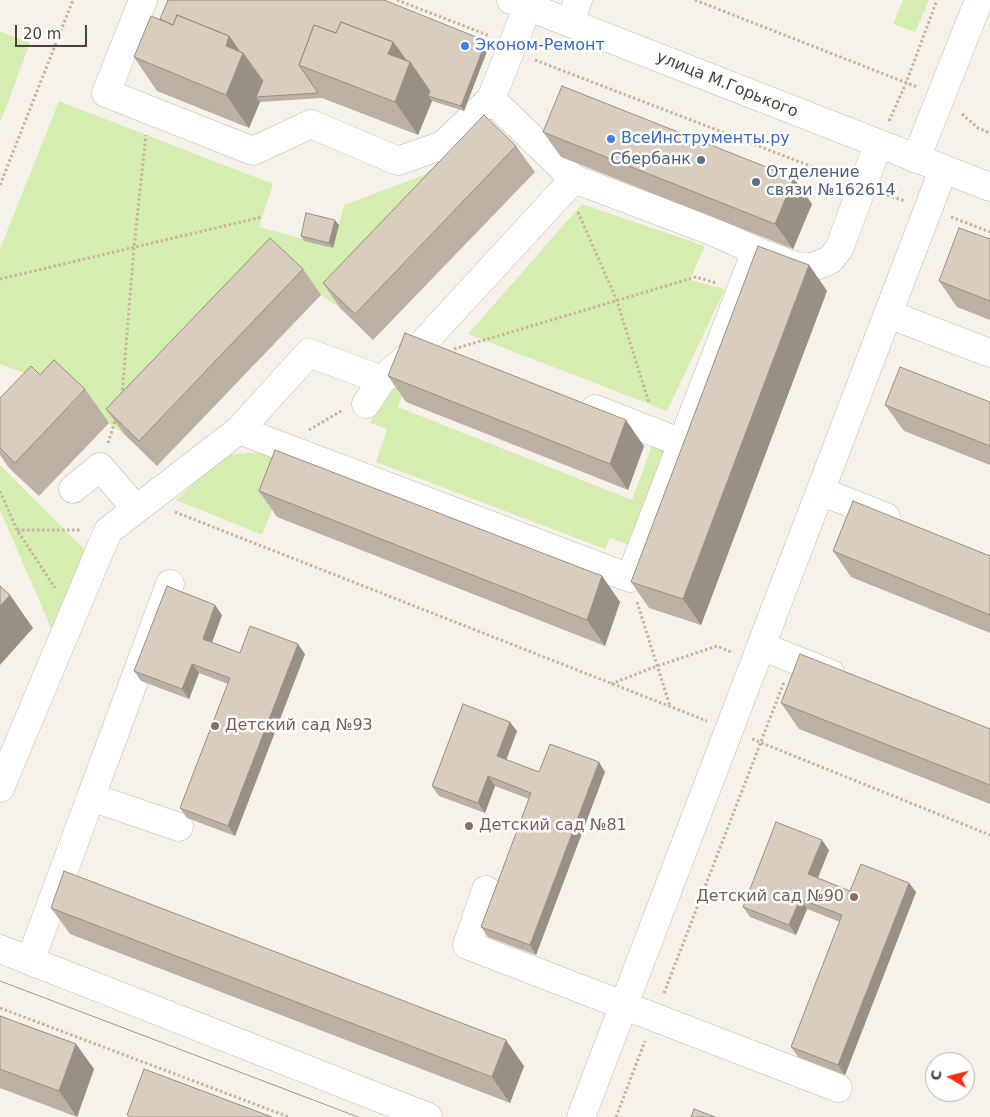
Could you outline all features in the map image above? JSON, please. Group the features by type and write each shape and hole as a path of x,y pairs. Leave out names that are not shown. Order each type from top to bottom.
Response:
{"street":[{"path":"143,0 106,93 253,151 311,124 398,161 443,145 491,99 510,50 519,3"},
{"path":"916,159 979,0"},
{"name":"улица М.Горького","path":"519,3 574,11 878,145 990,187"},
{"path":"491,99 570,182 714,232 796,266 813,267 830,260 839,249 878,145"},
{"path":"581,1117 943,170"},
{"path":"0,788 108,531 240,430 309,353 374,392 434,347 570,182"},
{"path":"240,430 630,578 671,439 741,291 756,251"},
{"path":"888,314 990,353"},
{"path":"575,402 671,439"},
{"path":"73,489 100,467 141,505"},
{"path":"820,491 910,526"},
{"path":"30,961 170,584"},
{"path":"758,654 793,659 856,684"},
{"path":"90,797 180,827"},
{"path":"486,890 467,945 838,1088"},
{"path":"0,949 428,1117"}],"path":[{"path":"0,185 73,0"},
{"path":"397,0 490,36 510,50 863,186 990,232"},
{"path":"695,0 941,96 978,128 990,133"},
{"path":"878,145 906,83 937,0"},
{"path":"121,403 134,247 149,110"},
{"path":"570,182 671,439"},
{"path":"0,279 262,217"},
{"path":"434,347 617,301 696,277 741,291"},
{"path":"282,446 374,392"},
{"path":"100,467 118,412"},
{"path":"0,491 17,530 73,614"},
{"path":"141,505 611,684 990,835"},
{"path":"17,530 108,531"},
{"path":"630,578 670,707"},
{"path":"611,684 717,646 758,654"},
{"path":"616,1117 793,659"},
{"path":"0,1008 289,1117"}],"green space":[{"path":"903,0 929,0 915,32 893,24"},
{"path":"0,31 30,43 0,123"},
{"path":"59,101 273,184 259,227 333,247 344,205 424,175 473,133 341,309 321,295 125,435 109,423 78,393 0,364 0,249"},
{"path":"582,204 705,246 690,280 725,289 667,411 468,334"},
{"path":"414,365 398,407 632,500 653,443 665,448 668,459 635,547 610,538 605,549 376,462 387,429 370,423 387,386"},
{"path":"262,452 291,462 262,535 176,500 223,455"},
{"path":"0,465 85,550 52,630 0,510"}],"building":[{"path":"168,0 384,0 486,41 461,106 428,96 430,91 410,62 406,60 393,42 341,22 336,33 314,25 299,65 318,93 256,97 263,81 229,36 177,15 173,25 160,19"},
{"path":"177,15 229,36 226,46 243,53 226,95 134,57 151,16 173,25"},
{"path":"341,22 393,42 388,54 410,62 395,102 299,65 314,25 336,33"},
{"path":"562,86 794,178 775,224 543,132"},
{"path":"484,115 516,146 355,314 323,283"},
{"path":"306,213 335,220 329,243 301,236"},
{"path":"959,228 990,239 990,301 939,281"},
{"path":"270,238 303,269 139,441 106,409"},
{"path":"758,246 809,265 683,599 631,582"},
{"path":"405,333 626,420 610,464 388,376"},
{"path":"54,360 85,389 15,463 0,448 0,398 31,366 40,375"},
{"path":"900,367 990,402 990,446 885,405"},
{"path":"275,450 602,576 587,620 259,491"},
{"path":"853,501 990,556 990,615 833,551"},
{"path":"0,586 10,595 0,606"},
{"path":"167,586 215,605 203,639 240,653 250,626 298,644 228,826 180,808 230,678 192,664 182,689 134,671"},
{"path":"800,654 990,729 990,785 781,703"},
{"path":"463,704 510,722 497,756 539,772 550,744 599,762 530,945 481,927 531,793 488,776 478,803 432,786"},
{"path":"776,822 822,840 808,874 850,891 861,864 909,883 838,1065 791,1047 842,915 800,899 789,925 743,907"},
{"path":"64,871 506,1040 492,1077 51,908"},
{"path":"0,1016 76,1044 59,1091 0,1069"},
{"path":"144,1069 272,1117 131,1117 127,1115"},
{"path":"694,1109 715,1117 691,1117"}],"tram line":[{"path":"0,981 358,1117"}],"place":[{"name":"Эконом-Ремонт","path":"465,46"},
{"name":"ВсеИнструменты.ру","path":"611,139"},
{"name":"Сбербанк","path":"701,160"},
{"name":"Отделение связи №162614","path":"756,182"},
{"name":"Детский сад №93","path":"215,726"},
{"name":"Детский сад №81","path":"469,826"},
{"name":"Детский сад №90","path":"854,897"}]}
